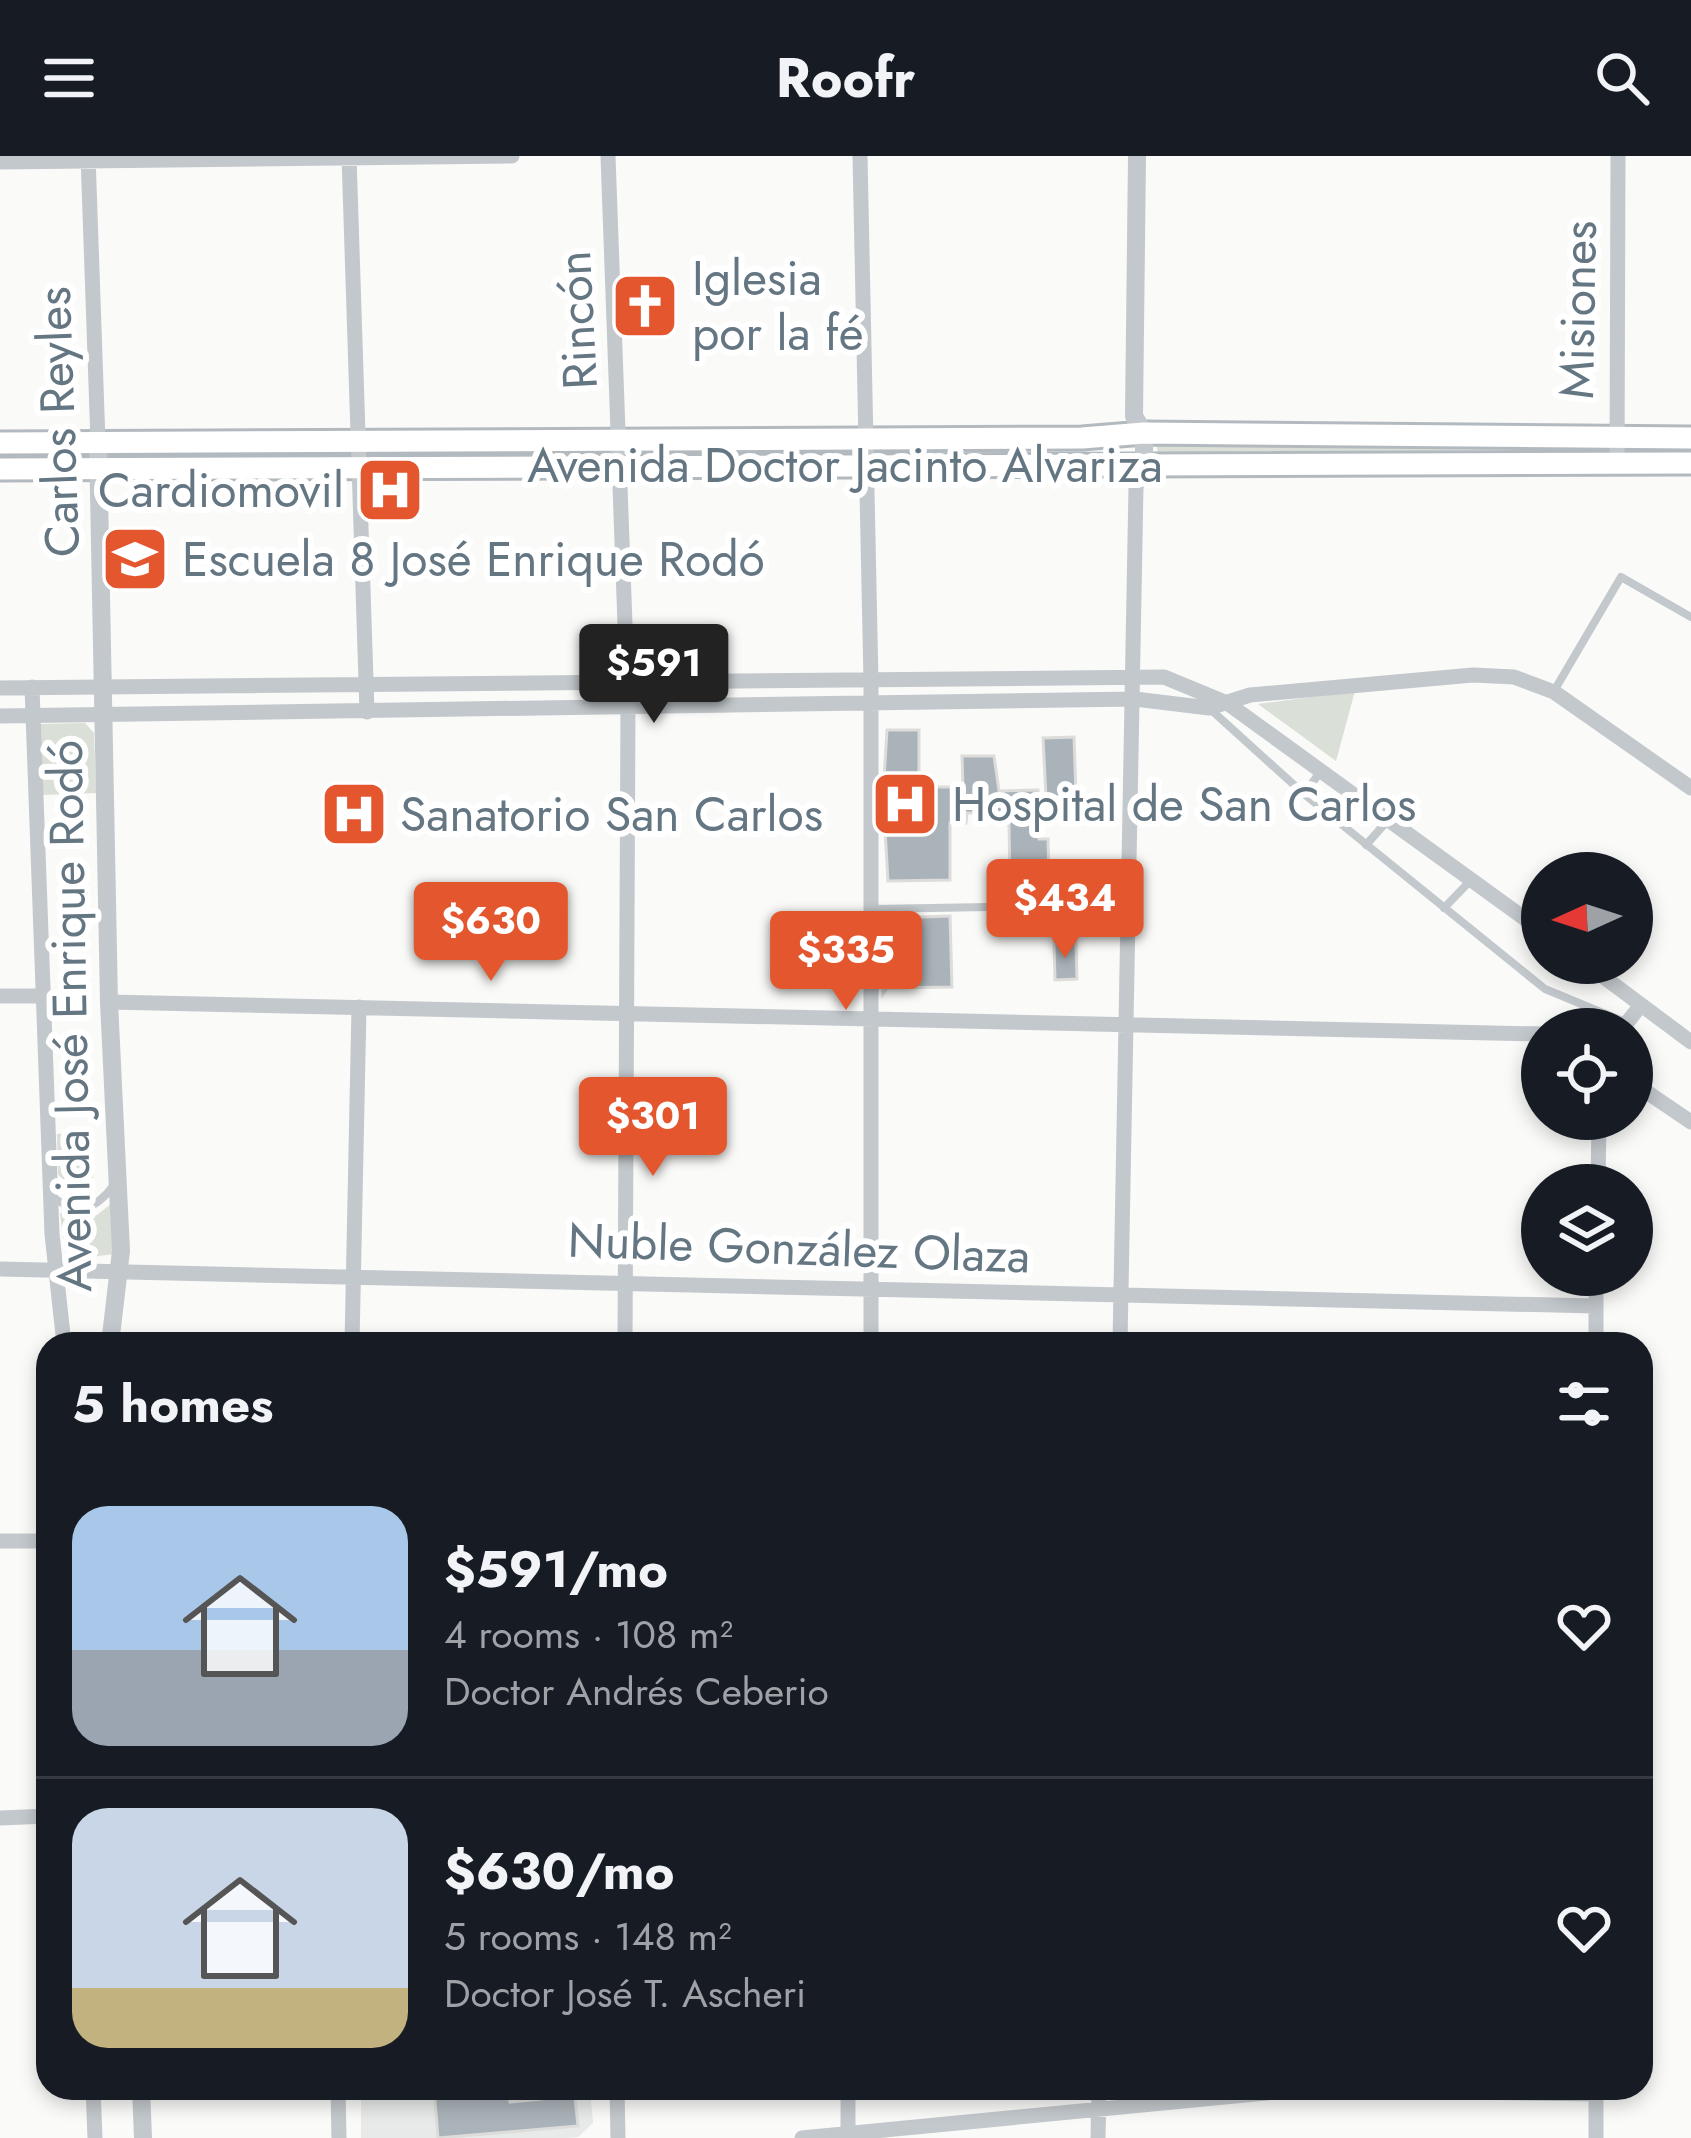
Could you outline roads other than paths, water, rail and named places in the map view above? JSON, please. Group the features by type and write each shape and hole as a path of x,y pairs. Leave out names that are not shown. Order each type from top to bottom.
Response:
{"main road":[{"name":"Avenida Doctor Jacinto Alvariza","path":"0,443 1120,435 1139,424 1691,438"},
{"name":"Avenida Doctor Jacinto Alvariza","path":"0,469 1082,464 1140,477 1180,463 1691,463"}],"street":[{"path":"0,162 512,156"},
{"name":"Rincón","path":"608,156 628,683 625,1332"},
{"path":"860,156 862,466 871,682 871,1332"},
{"path":"1120,1332 1140,477 1138,156"},
{"name":"Misiones","path":"1617,464 1618,156"},
{"path":"350,157 367,712"},
{"name":"Carlos Reyles","path":"88,158 104,686"},
{"path":"1119,470 1120,435"},
{"path":"0,716 1135,699 1209,708 1250,695 1473,675 1514,677 1554,692 1691,788"},
{"path":"0,688 1164,677 1227,703 1521,915"},
{"name":"Avenida José Enrique Rodó","path":"104,686 109,1002 121,1269 112,1332"},
{"name":"Avenida José Enrique Rodó","path":"32,688 54,1270 62,1332"},
{"path":"1613,984 1691,1042"},
{"path":"0,996 42,996"},
{"path":"109,1002 1521,1034"},
{"path":"352,1332 359,1007"},
{"path":"1653,1096 1691,1122"},
{"name":"Nuble González Olaza","path":"0,1269 1596,1306"},
{"path":"1596,1296 1596,1332"},
{"path":"0,1541 36,1541"},
{"path":"0,1818 36,1816"},
{"path":"93,2100 95,2138"},
{"path":"141,2100 143,2138"},
{"path":"338,2100 339,2138"},
{"path":"617,2100 618,2138"},
{"path":"848,2100 848,2134"},
{"path":"1098,2100 1099,2138"},
{"path":"802,2138 1193,2100"},
{"path":"1596,2100 1596,2138"}],"lane":[{"path":"1554,692 1622,577 1691,617"},
{"path":"1209,708 1304,794 1545,989 1586,1008"},
{"path":"1304,794 1322,770"},
{"path":"1366,845 1389,819"},
{"path":"1444,908 1472,879"},
{"path":"872,909 989,907"},
{"path":"52,1196 67,1208 82,1210 97,1205 117,1179"}],"place":[{"name":"Iglesia por la fé","path":"645,306"},
{"name":"Cardiomovil","path":"390,490"},
{"name":"Escuela 8 José Enrique Rodó","path":"135,559"},
{"name":"Hospital de San Carlos","path":"905,804"},
{"name":"Sanatorio San Carlos","path":"354,814"}]}
